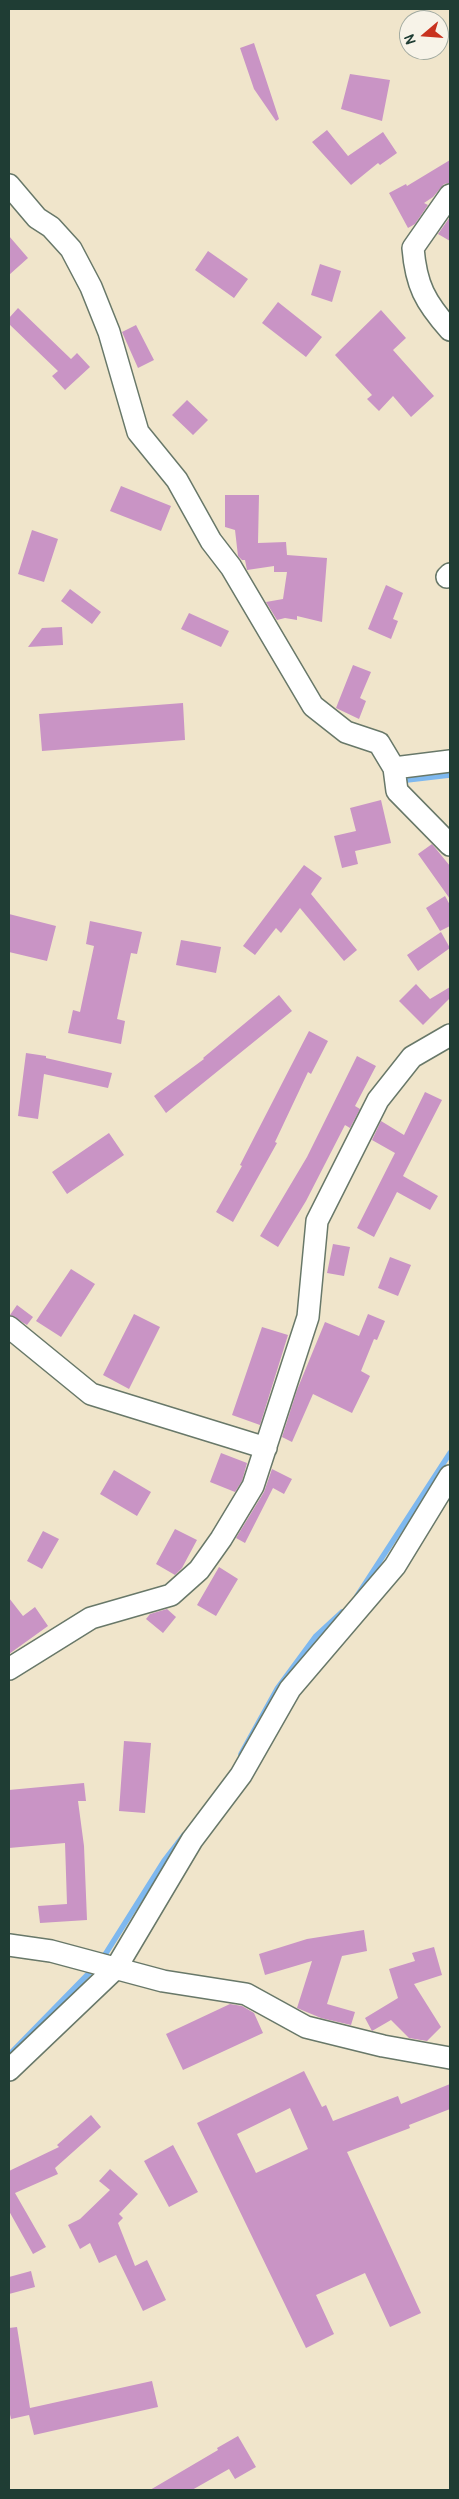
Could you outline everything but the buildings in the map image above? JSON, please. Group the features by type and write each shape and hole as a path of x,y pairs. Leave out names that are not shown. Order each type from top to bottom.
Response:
{"street":[{"path":"9,185 36,218 51,227 70,249 91,287 109,332 138,432 178,480 211,542 231,567 313,706 346,732 379,743 394,768 397,791 450,845"},
{"path":"450,195 413,248 415,275 433,310 450,330"},
{"path":"394,768 450,762"},
{"path":"9,1670 92,1618 171,1595 199,1570 221,1539 253,1486 308,1317 317,1221 378,1100 412,1057 450,1035"},
{"path":"9,1327 91,1394 266,1448"},
{"path":"9,2070 116,1968 192,1840 241,1775 290,1689 395,1566 450,1476"},
{"path":"9,1944 51,1951 164,1981 246,1994 306,2027 383,2046 450,2058"}],"waterway":[{"path":"407,780 450,775"},
{"path":"357,1596 450,1453"},
{"path":"241,1754 277,1689 316,1636 342,1612"},
{"path":"101,1961 164,1861 184,1835"},
{"path":"9,2055 95,1967"}]}
